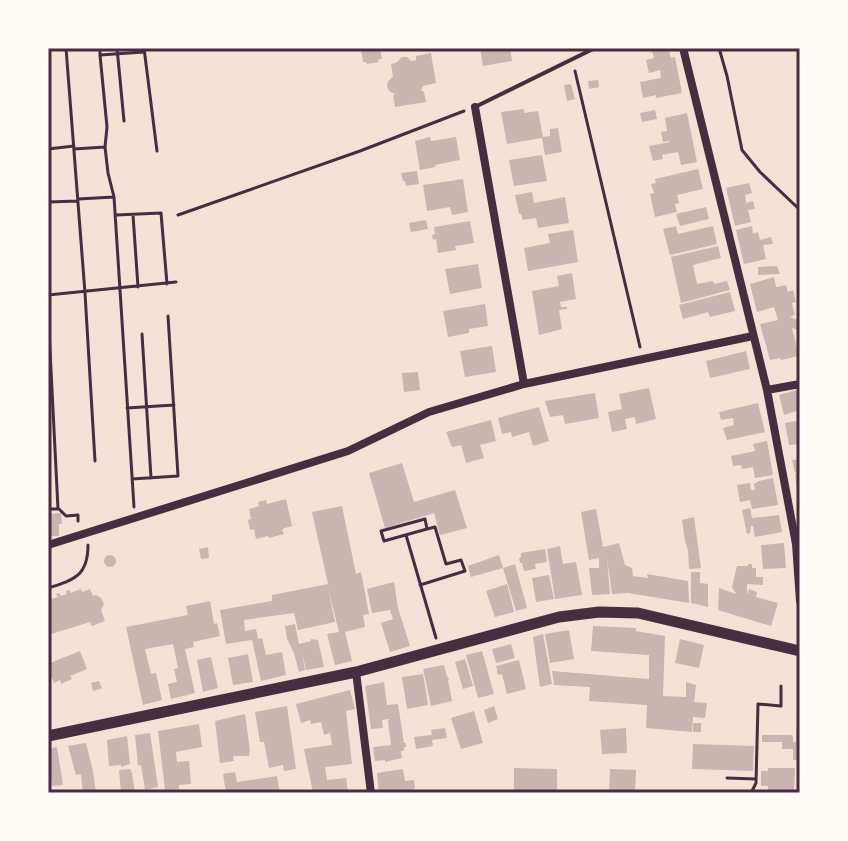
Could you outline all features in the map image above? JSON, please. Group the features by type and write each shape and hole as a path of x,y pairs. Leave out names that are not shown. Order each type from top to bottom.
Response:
{"main road":[{"path":"48,736 356,672 559,617 599,612 638,613 800,651"}],"street":[{"path":"683,48 767,390 796,544 800,601"},
{"path":"475,107 524,384"},
{"path":"48,545 83,531 348,451 429,412 524,384 753,336"},
{"path":"767,390 800,384"},
{"path":"356,672 371,793"}],"lane":[{"path":"475,107 595,48"}],"path":[{"path":"66,48 95,461"},
{"path":"100,48 107,127 105,147 114,197 134,507"},
{"path":"719,48 742,150 800,210"},
{"path":"100,55 117,50 144,50 157,151"},
{"path":"117,50 124,121"},
{"path":"572,60 643,359"},
{"path":"178,215 475,107"},
{"path":"48,149 105,147"},
{"path":"48,202 114,197"},
{"path":"115,215 161,213 167,284"},
{"path":"133,214 138,287"},
{"path":"48,295 176,282"},
{"path":"48,310 58,509"},
{"path":"132,479 178,476 168,316"},
{"path":"142,334 151,478"},
{"path":"127,408 174,405"},
{"path":"48,509 58,509 66,516 78,515 88,558 73,580 48,588"},
{"path":"420,585 465,571 461,560 446,564 435,527 384,541 381,531 425,519 427,529"},
{"path":"406,535 434,633"},
{"path":"751,793 756,783 758,704 781,706 781,686"},
{"path":"727,778 756,779"}],"building":[{"path":"380,48 382,59 367,64 363,62 361,50"},
{"path":"480,48 510,48 512,61 483,66"},
{"path":"651,48 668,48 671,58 675,57 682,93 643,98 640,82 661,78 660,70 649,73 646,60 654,58"},
{"path":"431,53 436,83 423,86 421,90 426,102 395,107 393,95 396,94 387,87 393,77 391,64 402,57 411,61 416,60 416,56"},
{"path":"598,80 599,87 589,89 588,81"},
{"path":"571,84 575,99 567,101 564,85"},
{"path":"524,109 524,113 538,111 543,137 550,136 550,129 558,128 562,152 545,155 542,138 507,144 501,112"},
{"path":"655,110 657,119 642,122 640,113"},
{"path":"687,113 697,162 681,165 678,152 662,155 663,159 653,161 649,146 670,142 663,142 661,132 667,131 665,118"},
{"path":"430,137 431,141 456,137 460,160 420,170 415,141"},
{"path":"542,155 547,181 514,186 509,160"},
{"path":"698,169 703,189 677,195 677,212 655,217 650,194 654,193 651,184 656,183 655,179"},
{"path":"417,171 419,184 406,186 401,173"},
{"path":"463,179 468,212 452,215 450,207 427,211 423,185"},
{"path":"749,183 752,193 745,195 746,203 753,201 755,209 748,210 751,222 735,226 726,188"},
{"path":"532,192 534,203 565,197 569,223 538,228 536,218 523,220 515,195"},
{"path":"706,207 709,219 680,226 676,214"},
{"path":"426,220 428,229 411,232 409,223"},
{"path":"470,221 474,243 438,253 436,239 433,240 432,235 435,234 434,227"},
{"path":"676,226 678,234 713,226 717,244 670,255 663,229"},
{"path":"752,226 753,234 758,232 760,240 771,237 773,244 763,245 766,259 744,264 736,230"},
{"path":"573,230 578,262 528,271 524,248 550,243 548,234"},
{"path":"718,246 721,258 693,265 697,284 727,281 730,290 681,303 671,257"},
{"path":"478,264 482,288 450,294 445,269"},
{"path":"777,266 780,274 758,275 758,267"},
{"path":"572,273 576,299 560,302 561,307 567,307 559,310 562,329 539,335 532,291 559,286 557,276"},
{"path":"774,277 776,287 786,285 788,292 793,290 795,315 790,317 800,321 800,331 792,328 799,356 781,360 770,360 760,324 778,320 774,307 757,312 750,284"},
{"path":"730,292 735,311 710,317 708,312 683,319 679,305"},
{"path":"485,304 488,326 448,337 443,311"},
{"path":"492,346 496,372 465,377 460,351"},
{"path":"746,351 750,369 710,378 706,361"},
{"path":"418,372 420,390 404,392 402,373"},
{"path":"649,388 656,419 636,424 635,417 625,419 627,429 612,432 608,412 622,409 619,394"},
{"path":"800,389 800,410 784,415 779,395"},
{"path":"595,393 599,418 565,424 563,415 550,417 545,401"},
{"path":"758,403 765,432 727,440 723,428 734,425 733,418 721,420 719,412"},
{"path":"539,407 549,441 533,446 529,432 512,437 511,432 502,434 498,418"},
{"path":"491,420 496,441 480,445 484,458 466,463 461,445 452,447 446,432"},
{"path":"800,420 800,444 789,445 785,423"},
{"path":"767,441 773,475 755,478 753,467 742,469 741,465 733,466 731,456 755,451 753,444"},
{"path":"800,459 800,472 795,473 792,460"},
{"path":"402,463 414,502 455,490 467,528 440,535 434,513 385,528 369,473"},
{"path":"800,473 800,490 797,491 795,474"},
{"path":"773,478 778,505 752,509 750,500 740,502 737,485 750,483 751,490 755,490 754,484"},
{"path":"286,499 292,526 282,529 284,534 256,539 254,529 250,530 249,509 259,506 258,502 266,500 267,504"},
{"path":"342,506 356,574 361,572 369,614 363,615 365,627 345,632 352,661 335,665 327,634 339,632 328,588 335,622 298,630 294,613 244,620 245,631 256,629 258,639 262,638 266,655 282,652 286,675 261,681 252,640 226,644 220,610 272,601 272,595 328,584 312,512"},
{"path":"750,508 752,518 779,515 782,532 755,537 751,526 747,534 742,510"},
{"path":"596,509 603,547 619,543 625,565 632,568 633,576 648,578 647,574 688,581 689,603 628,593 612,594 607,558 610,594 592,595 589,568 599,568 599,558 589,560 581,512"},
{"path":"61,513 59,536 48,536 48,514"},
{"path":"694,517 701,568 689,569 682,520"},
{"path":"784,543 786,568 763,569 761,545"},
{"path":"560,546 563,564 576,562 582,595 555,599 547,549"},
{"path":"208,547 209,558 201,559 199,549"},
{"path":"545,549 547,562 535,564 536,569 524,571 519,558 521,553"},
{"path":"499,555 503,568 471,577 468,566"},
{"path":"105,556 115,556 115,566 105,566"},
{"path":"515,564 527,608 516,611 503,568"},
{"path":"748,564 756,568 756,577 763,577 763,585 747,584 747,595 749,589 757,592 756,597 778,603 771,626 718,610 719,588 736,594 732,587 737,566"},
{"path":"691,572 700,572 700,583 708,584 708,607 691,603"},
{"path":"549,575 554,599 536,602 532,578"},
{"path":"394,582 398,608 410,646 390,652 381,623 393,619 390,610 372,613 367,589"},
{"path":"507,584 514,612 495,617 486,591"},
{"path":"81,589 82,592 90,589 93,596 101,598 105,621 92,626 90,622 48,635 48,593 51,599 58,597 56,594 59,593 61,596 67,594 66,591 70,590 70,593"},
{"path":"210,601 214,624 217,623 220,636 193,642 194,647 185,649 195,693 171,699 168,684 177,682 174,669 178,668 173,644 145,649 151,674 156,673 162,700 143,705 126,627 188,615 186,606"},
{"path":"295,624 299,644 311,639 318,640 324,667 306,670 302,652 305,670 299,672 285,626"},
{"path":"593,626 636,628 636,631 665,636 663,696 686,697 686,682 696,685 694,702 707,703 705,718 693,717 692,732 646,728 647,705 589,701 590,687 554,685 552,671 649,679 649,655 591,651"},
{"path":"569,630 574,659 550,663 545,634"},
{"path":"543,634 552,684 540,687 533,637"},
{"path":"680,639 704,645 699,668 675,663"},
{"path":"511,644 515,658 496,663 492,649"},
{"path":"80,651 87,669 70,676 72,679 61,684 60,680 54,683 48,664"},
{"path":"482,651 494,694 478,698 466,655"},
{"path":"248,654 253,682 233,685 228,658"},
{"path":"211,657 218,688 203,692 197,660"},
{"path":"465,659 473,686 463,689 455,662"},
{"path":"519,660 526,689 507,694 502,674 498,675 496,666"},
{"path":"444,665 452,701 431,706 423,669"},
{"path":"423,674 428,705 407,709 402,677"},
{"path":"99,681 102,688 93,691 91,683"},
{"path":"384,682 387,705 398,704 406,743 404,751 401,751 402,758 385,762 375,761 373,747 391,745 389,719 382,720 383,728 371,729 365,686"},
{"path":"350,690 355,709 346,711 352,764 325,767 327,780 346,778 348,791 313,793 304,749 332,745 330,733 324,735 321,722 311,724 310,720 301,723 296,704"},
{"path":"287,706 296,769 284,771 283,765 269,768 264,742 260,742 255,712"},
{"path":"494,706 498,719 488,723 484,710"},
{"path":"474,711 483,743 461,749 451,718"},
{"path":"245,714 249,756 233,756 234,761 220,763 215,721"},
{"path":"797,714 800,714 800,760 793,760 793,749 782,749 782,742 762,742 762,735 791,735 793,742 796,742"},
{"path":"693,723 701,723 701,732 693,732"},
{"path":"199,724 202,747 176,752 177,762 189,761 191,784 165,790 158,731"},
{"path":"445,728 447,738 432,740 433,746 416,749 414,737 432,735 431,730"},
{"path":"626,728 627,753 602,754 600,730"},
{"path":"150,733 158,787 145,790 141,765 138,765 135,735"},
{"path":"127,736 130,764 109,766 107,740"},
{"path":"86,743 96,793 83,793 81,774 76,775 68,746"},
{"path":"693,744 754,746 753,771 692,769"},
{"path":"57,747 63,785 52,786 48,749"},
{"path":"514,768 557,769 557,793 514,793"},
{"path":"768,768 795,768 794,793 768,793 768,786 761,786 761,771 768,771"},
{"path":"130,769 135,793 121,793 119,770"},
{"path":"403,769 405,781 414,780 413,793 379,793 377,773"},
{"path":"610,769 636,770 635,793 609,791"},
{"path":"235,772 237,782 277,776 280,793 226,793 223,774"}]}
